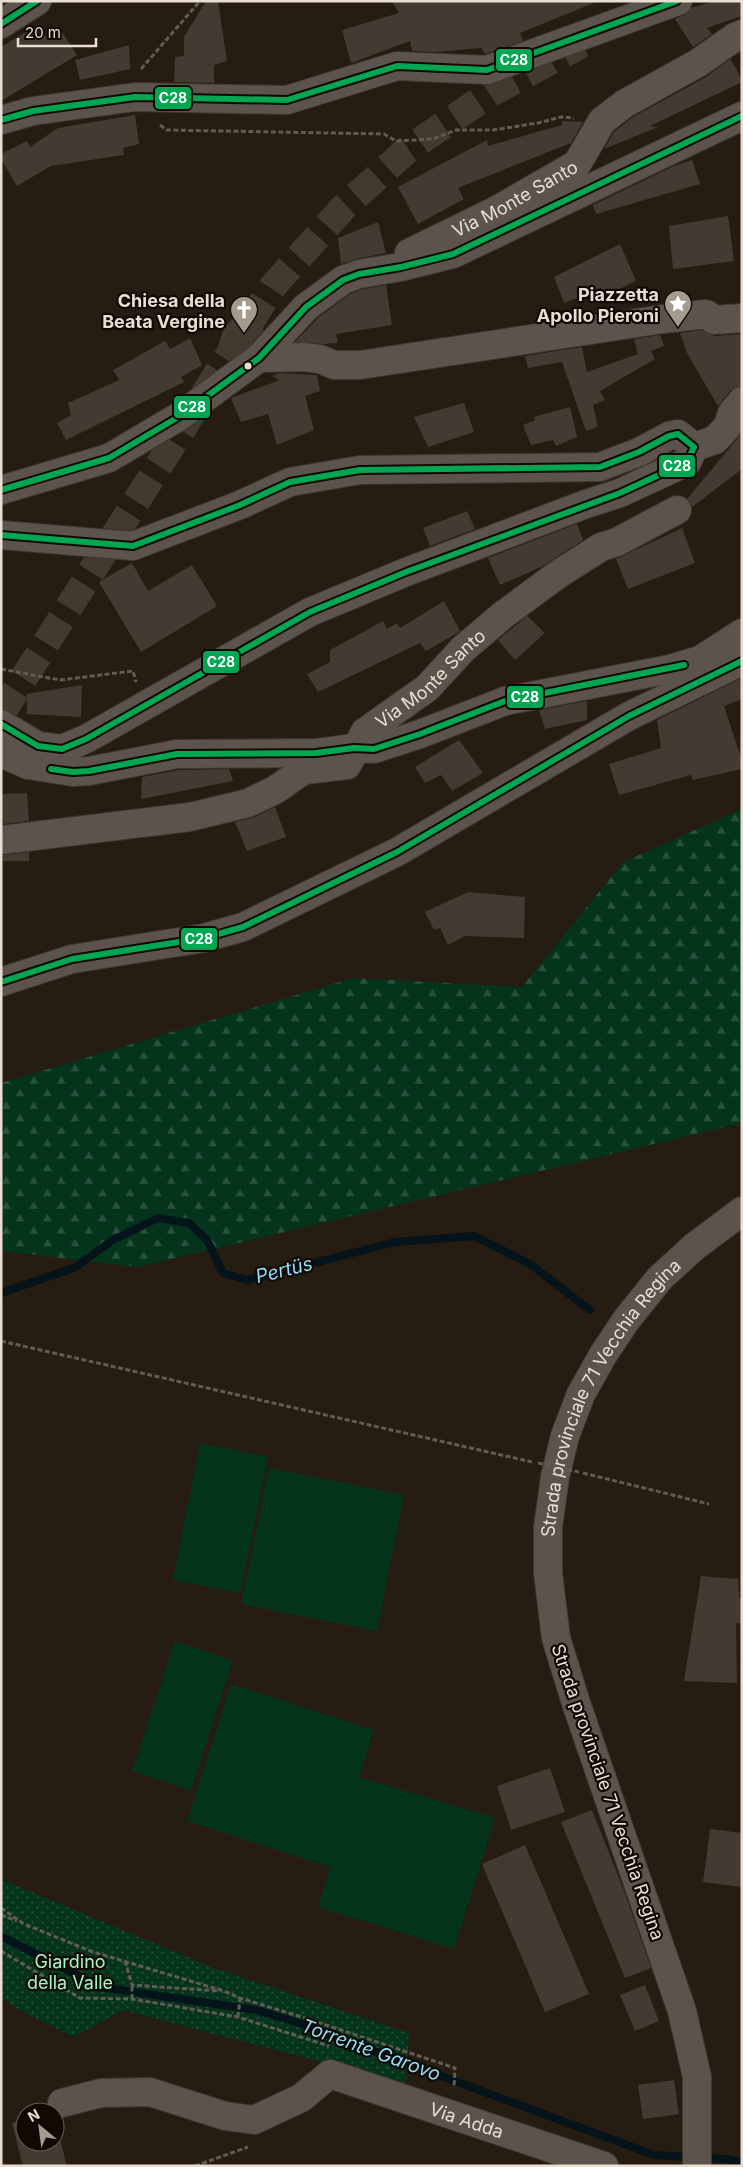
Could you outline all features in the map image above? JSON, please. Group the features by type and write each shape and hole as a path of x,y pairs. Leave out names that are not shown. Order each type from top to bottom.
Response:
{"street":[{"path":"1,24 37,1"},
{"path":"1,120 33,111 136,97 287,100 398,66 487,70 678,1"},
{"name":"Via Monte Santo","path":"401,267 407,254 497,210 577,164 602,121 624,104 698,63 742,34"},
{"path":"1,490 109,458 180,416 259,358 306,307 343,280 359,274 401,267 453,254 742,116"},
{"path":"259,358 302,357 320,359 334,365 360,366 663,319 706,314 714,320 742,318"},
{"path":"1,724 38,746 62,748 86,739 310,612 406,572 620,493 687,462 694,447 715,440 728,426 732,413 742,401"},
{"path":"1,535 133,546 240,505 290,482 352,471 600,466 639,452 669,436 678,434 694,447"},
{"name":"Via Monte Santo","path":"1,840 180,819 248,803 276,790 304,770 347,765 354,748 365,732 427,688 464,649 518,604 601,547 617,542 678,510"},
{"path":"1,753 28,765 73,772 89,771 177,754 316,753 354,748 374,749 420,734 505,701 700,660 742,633"},
{"path":"1,982 72,959 204,938 242,927 397,852 629,716 742,661"},
{"name":"Strada provinciale 71 Vecchia Regina","path":"697,2153 697,2077 682,2011 576,1704 556,1638 548,1573 548,1527 555,1477 565,1436 581,1394 603,1355 627,1319 660,1278 694,1247 742,1212"},
{"name":"Via Adda","path":"65,2102 101,2093 150,2092 225,2116 254,2120 301,2098 330,2074 604,2166"}],"path":[{"path":"1,669 60,680 132,671"},
{"path":"1,1341 580,1472 709,1504"},
{"path":"1,1908 22,1923"},
{"path":"1,1915 93,1952 224,1991 240,1998 454,2068 455,2081 449,2114"},
{"path":"1,1951 80,1998 132,1998 238,2017 331,2047"},
{"path":"124,1961 132,1985 132,1998"},
{"path":"132,1985 224,1991"},
{"path":"238,2017 240,1998"}],"green space":[{"path":"742,809 742,1123 137,1267 1,1251 1,1083 353,978 522,987 623,862"},
{"path":"200,1443 268,1457 240,1593 173,1580"},
{"path":"269,1468 404,1495 377,1631 241,1604"},
{"path":"175,1641 233,1661 191,1790 132,1771"},
{"path":"231,1684 374,1730 359,1777 495,1818 454,1949 318,1907 330,1867 187,1821"},
{"name":"Giardino della Valle","path":"1,1879 211,1967 409,2033 406,2084 123,2010 73,2037 16,2008 1,1997"}],"building":[{"path":"206,1 218,1 227,61 214,65 214,83 174,82 175,57 184,56 184,37"},
{"path":"392,1 596,2 520,33 523,41 485,54 481,48 436,52 412,51 410,41 351,63 342,30 399,13"},
{"path":"715,1 742,1 742,16 707,28 712,34 693,47 675,19 684,15 691,8"},
{"path":"34,27 48,38 62,32 77,55 1,101 1,47"},
{"path":"129,45 130,69 80,80 75,60"},
{"path":"730,59 742,82 650,126 658,127 604,149 614,132 633,117 706,77"},
{"path":"135,115 139,144 123,148 124,155 51,166 17,186 1,159 1,154 27,141 30,147 58,128"},
{"path":"562,121 583,122 571,143 458,188 464,199 418,224 398,187 487,140 488,146 562,125"},
{"path":"692,160 700,184 596,214 593,205 674,166"},
{"path":"728,216 734,261 673,269 669,226"},
{"path":"378,222 386,253 341,264 338,238"},
{"path":"620,244 636,281 605,296 601,288 564,303 554,277"},
{"path":"386,285 392,325 336,334 338,343 295,342 319,317 350,294 363,289"},
{"name":"Chiesa della Beata Vergine","path":"240,312 264,330 249,346 235,356 218,347 224,327"},
{"path":"702,330 715,336 742,334 742,386 730,391 718,406 687,353 680,333"},
{"path":"660,335 664,346 651,351 655,359 600,391 605,400 593,405 598,427 586,431 562,362 528,368 525,356 582,347 587,372 638,354 634,339"},
{"path":"190,338 202,365 181,377 184,382 66,440 57,423 71,415 68,403 119,380 113,370 165,341 170,349"},
{"path":"280,373 317,375 320,391 305,396 314,430 277,445 268,414 241,422 231,398 280,380 272,376"},
{"path":"464,403 474,432 428,447 414,417"},
{"path":"570,407 577,437 556,446 553,440 531,445 523,425 535,420 534,417"},
{"path":"742,433 742,469 692,507 687,499"},
{"path":"467,511 475,529 430,546 423,528"},
{"path":"577,524 583,540 541,567 500,585 488,558"},
{"path":"682,528 695,563 628,589 616,559"},
{"path":"132,563 148,591 192,565 217,606 141,652 99,582"},
{"path":"444,601 459,632 426,651 420,643 318,692 307,674 330,662 330,650 383,621 387,629 397,623 400,628"},
{"path":"527,616 545,633 515,660 498,640"},
{"path":"742,678 742,699 724,706 742,761 742,769 693,780 691,775 619,795 609,764 661,748 657,720"},
{"path":"82,685 81,717 27,714 27,694"},
{"path":"587,701 587,720 545,729 539,710"},
{"path":"459,740 483,773 452,791 441,775 425,783 415,767"},
{"path":"229,769 233,781 141,799 142,777 179,770"},
{"path":"27,793 29,821 3,824 3,820 1,820 1,794"},
{"path":"275,807 286,837 247,851 235,822 255,817"},
{"path":"29,852 29,861 3,861 3,855"},
{"path":"468,892 525,897 524,938 465,936 448,945 440,928 434,930 425,912"},
{"path":"701,1576 738,1579 739,1598 742,1598 742,1624 736,1623 737,1683 684,1681"},
{"path":"550,1768 565,1812 511,1830 497,1786"},
{"path":"592,1810 623,1888 651,1968 625,1978 561,1822"},
{"path":"710,1829 742,1833 742,1887 703,1882"},
{"path":"525,1845 589,1994 545,2012 482,1864"},
{"path":"645,1985 659,2021 635,2031 620,1995"},
{"path":"674,2080 679,2114 643,2119 638,2085"},
{"path":"15,2122 15,2135 12,2123"},
{"path":"19,2152 63,2152 67,2166 23,2166"}],"waterway":[{"name":"Pertüs","path":"1,1293 74,1268 113,1240 158,1218 189,1223 207,1240 223,1273 248,1280 395,1242 474,1236 530,1264 590,1310"},
{"name":"Torrente Garovo","path":"1,1936 100,1987 256,2010 296,2022 654,2155 726,2159 742,2162"}],"tunnel":[{"path":"1,714 273,286 344,207 407,150 491,93 582,44"}],"transit line":[{"name":"C28","path":"1,24 37,1"},
{"name":"C28","path":"1,120 33,111 135,97 287,100 397,66 487,70 677,1"},
{"name":"C28","path":"1,490 109,458 180,416 259,358 306,307 343,280 359,274 401,267 453,254 742,116"},
{"name":"C28","path":"1,535 133,546 240,505 290,482 360,470 600,467 639,452 669,436 678,434 694,447 687,462 620,493 406,572 310,612 86,739 62,749 38,746 1,724"},
{"name":"C28","path":"1,982 72,959 204,938 243,927 397,852 629,716 742,661"},
{"name":"C28","path":"51,769 73,772 89,771 177,754 316,753 354,748 374,749 420,734 505,701 684,665"}],"place":[{"name":"Piazzetta Apollo Pieroni","path":"678,328"},
{"name":"Chiesa della Beata Vergine","path":"244,334"}]}
